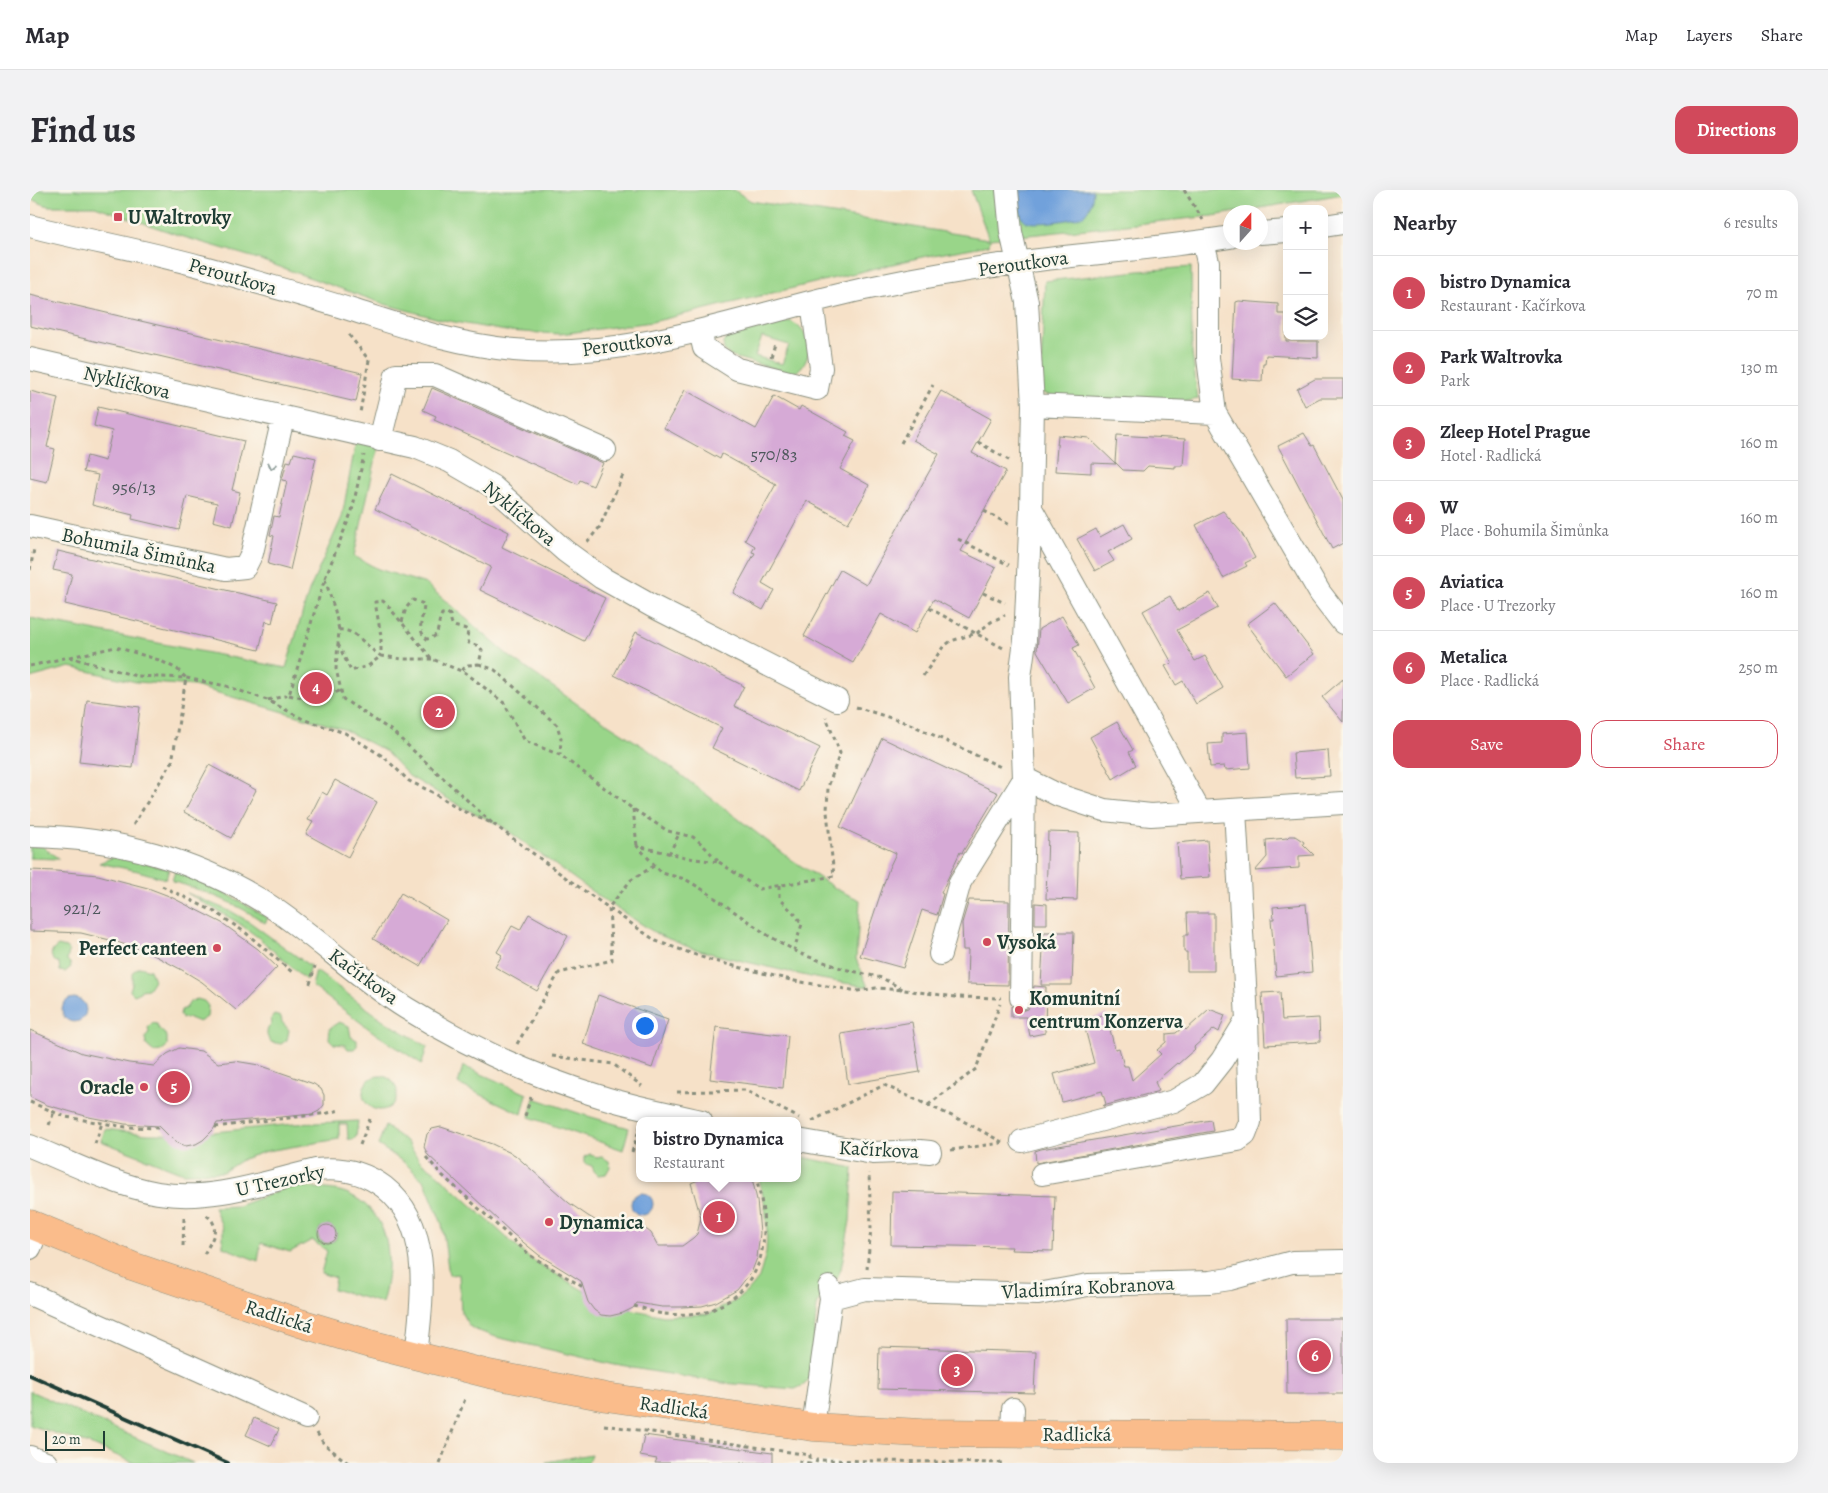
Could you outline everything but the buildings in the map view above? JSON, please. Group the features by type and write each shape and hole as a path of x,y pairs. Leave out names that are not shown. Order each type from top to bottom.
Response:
{"main road":[{"name":"Radlická","path":"33,1233 300,1323 416,1356 489,1374 606,1397 813,1428 922,1433 1012,1421 1343,1436"}],"street":[{"path":"1006,190 1011,232 1027,302 1033,405 1032,508 1025,640 1020,677 1024,778 1021,998"},
{"path":"1328,225 1343,223"},
{"name":"Peroutkova","path":"30,226 214,269 353,310 415,331 476,345 514,350 556,352 585,351 637,344 700,331 862,290 1018,262 1203,231 1223,235"},
{"path":"1203,231 1208,262 1208,358 1216,413 1320,594 1343,623"},
{"path":"1268,232 1283,231"},
{"path":"700,331 704,348 737,369 818,389 821,368 812,302"},
{"name":"Nyklíčkova","path":"30,359 416,447 449,461 492,486 565,551 602,578 652,606 837,700"},
{"path":"374,438 396,375 435,375 605,450"},
{"path":"1033,405 1216,413"},
{"name":"Bohumila Šimůnka","path":"30,526 226,569 245,567 252,553 283,418"},
{"path":"1032,508 1200,812"},
{"path":"1024,778 1058,796 1104,810 1151,815 1343,802"},
{"path":"940,954 960,882 1024,778"},
{"path":"1042,1174 1238,1140 1245,1135 1250,1122 1247,1019 1235,810"},
{"name":"Kačírkova","path":"30,836 77,839 142,850 220,878 270,907 406,1008 468,1042 537,1074 602,1097 684,1117"},
{"path":"1013,1142 1174,1101 1203,1084 1222,1060 1247,1019"},
{"name":"Kačírkova","path":"801,1130 873,1153 930,1152"},
{"name":"U Trezorky","path":"30,1146 134,1188 160,1194 184,1195 225,1192 330,1168 354,1171 371,1178 399,1201 405,1209 415,1233 419,1252 422,1292 416,1356"},
{"name":"Vladimíra Kobranova","path":"813,1428 830,1293 865,1289 1038,1294 1088,1285 1210,1282 1230,1279 1292,1262 1343,1261"},
{"path":"30,1294 306,1418"},
{"path":"30,1457 46,1463"}],"path":[{"path":"1184,190 1203,231"},
{"path":"289,695 325,578 352,511 374,438 358,426 369,360 349,335"},
{"path":"901,443 933,385"},
{"path":"984,511 1014,527"},
{"path":"958,539 1013,568"},
{"path":"325,578 339,630 336,669 343,699 392,731 492,823 656,940 710,960 795,981 858,991 876,988 956,997 1003,998 976,1069 928,1105"},
{"path":"983,593 1009,605"},
{"path":"402,623 410,603 413,600 418,601 424,604 420,621 422,635 427,639 432,638 437,634 442,614 447,613 450,615 452,625 455,628 465,628 468,630 467,638 469,643 479,646 482,650 479,664"},
{"path":"381,656 381,636 375,602 383,601 432,659"},
{"path":"929,608 1009,651"},
{"path":"923,676 943,647 950,641 977,633 991,622 1008,613"},
{"path":"339,630 346,629 381,656 403,659 432,659 466,673 504,703 525,741 560,755 633,809 668,831 692,837 702,844 719,862 759,889 834,876 830,844 828,796 830,779 840,753 815,690"},
{"path":"338,644 351,671 368,666 381,656"},
{"path":"30,666 116,647 159,660 177,669 186,678"},
{"path":"69,657 136,676 186,678 226,686 267,700 305,720 345,733 384,757 409,781 432,792 465,812 492,823"},
{"path":"461,671 468,666 479,664 495,670 557,725 561,738 560,755"},
{"path":"132,826 172,762 186,678"},
{"path":"267,700 289,695 303,699 324,698 341,690"},
{"path":"837,700 910,724 1024,778"},
{"path":"633,809 637,846 662,873 685,879 769,936 801,954 844,969 882,978 904,990"},
{"path":"669,854 679,834"},
{"path":"637,846 694,859 719,862"},
{"path":"516,1045 559,973 612,960 609,907 631,880 654,866"},
{"path":"162,886 215,912 246,934 292,972"},
{"path":"779,886 779,899 795,914 802,924 794,950"},
{"path":"310,984 315,966"},
{"path":"551,1056 613,1064 647,1089"},
{"path":"811,1121 884,1085 1013,1142"},
{"path":"677,1092 745,1090 782,1117"},
{"path":"525,1116 533,1092"},
{"path":"30,1102 66,1117 126,1127 162,1128"},
{"path":"215,1127 340,1110"},
{"path":"49,1126 54,1112"},
{"path":"360,1145 370,1119"},
{"path":"95,1144 102,1123"},
{"path":"632,1152 636,1139"},
{"path":"930,1152 1013,1142"},
{"path":"426,1157 442,1175 531,1256 583,1287"},
{"path":"865,1289 871,1228 869,1164"},
{"path":"634,1306 664,1314 707,1312 735,1297 746,1286 759,1264 764,1239 761,1203 757,1182"},
{"path":"203,1213 211,1219 215,1229 215,1236 204,1254"},
{"path":"183,1246 184,1218"},
{"path":"440,1463 465,1399"},
{"path":"306,1418 324,1444 348,1463"},
{"path":"604,1425 810,1455 810,1463 798,1463"},
{"path":"816,1463 818,1460 1003,1463"}],"green space":[{"path":"30,190 734,190 751,201 989,239 971,190 1093,192 1092,190 1343,190 1343,194 1268,207 1268,205 1223,205 1223,214 1213,216 990,239 989,245 922,257 652,322 560,334 506,331 443,320 384,304 252,257 184,237 95,206 48,206 30,199"},
{"path":"1191,267 1192,353 1198,399 1179,403 1053,397 1040,392 1045,281"},
{"path":"790,321 798,326 807,339 809,346 808,354 800,368 793,374 730,356 724,350 723,343 727,337","holes":["762,337 789,345 782,364 755,356"]},
{"path":"357,435 380,440 354,556 378,569 426,584 509,656 580,706 647,749 792,860 838,890 860,900 856,959 868,987 815,978 717,955 691,948 657,934 601,898 500,825 462,807 409,776 385,751 343,729 194,686 136,682 70,667 30,678 30,618 286,668 309,591 342,517"},
{"path":"30,846 42,846 59,859 30,858"},
{"path":"118,855 169,869 166,879 99,863"},
{"path":"175,871 229,895 268,918 265,923 243,909 220,898 172,881"},
{"path":"187,893 234,913 251,923 310,966 306,980 259,938 237,922"},
{"path":"58,946 66,948 69,952 67,960 71,967 65,972 60,971 59,963 52,957 52,951"},
{"path":"140,967 150,970 154,980 148,989 141,990 134,995 130,991 132,974 134,970"},
{"path":"316,971 386,1022 427,1046 422,1064 376,1034 312,986"},
{"path":"197,999 204,1001 208,1006 207,1017 199,1022 189,1018 182,1018 180,1015 181,1010"},
{"path":"274,1015 281,1017 282,1022 289,1030 287,1040 281,1044 271,1042 267,1035 267,1030 272,1023 271,1019"},
{"path":"339,1022 349,1026 351,1037 357,1040 357,1046 354,1049 348,1049 345,1045 334,1044 329,1039 330,1028"},
{"path":"152,1023 157,1024 159,1029 167,1036 167,1046 161,1051 154,1052 146,1045 145,1038 149,1032 148,1027"},
{"path":"463,1066 527,1094 522,1114 458,1084"},
{"path":"380,1076 392,1081 397,1093 392,1105 380,1110 368,1105 363,1093 368,1081"},
{"path":"534,1098 629,1128 623,1150 529,1117"},
{"path":"358,1121 356,1137 353,1140 348,1139 347,1124 339,1124 339,1139 267,1151 243,1159 223,1172 183,1173 101,1141 105,1129 147,1134 194,1134 294,1124"},
{"path":"385,1126 406,1141 420,1161 435,1172 529,1258 596,1298 620,1307 664,1316 709,1314 737,1300 759,1278 766,1253 767,1231 765,1206 760,1182 801,1182 801,1157 853,1168 850,1221 841,1269 837,1278 822,1296 817,1306 810,1377 804,1385 795,1389 723,1383 615,1365 496,1337 476,1330 469,1326 461,1312 459,1274 449,1275 442,1224 425,1182 405,1163 378,1145"},
{"path":"590,1154 596,1158 602,1157 609,1161 610,1167 606,1174 598,1175 592,1166 584,1163 584,1157"},
{"path":"292,1186 341,1191 361,1202 373,1212 381,1225 386,1240 388,1271 382,1303 333,1289 335,1278 321,1273 327,1251 312,1240 290,1252 261,1243 258,1261 223,1247 223,1229 214,1207 238,1206","holes":["330,1226 334,1229 336,1237 335,1240 327,1244 319,1240 318,1234 320,1228"]},
{"path":"30,1391 193,1463 134,1463 95,1446 30,1425"},
{"path":"591,1454 588,1463 546,1463 546,1462"}],"water":[{"path":"1016,190 1092,190 1093,192 1092,201 1085,214 1075,218 1032,223 1027,222 1021,217"},
{"path":"74,998 79,999 85,1005 85,1015 79,1021 74,1022 69,1021 63,1015 62,1010 63,1005 69,999"},
{"path":"642,1193 650,1196 653,1204 650,1212 642,1215 634,1212 631,1204 634,1196"}],"railway":[{"path":"30,1375 228,1463"}],"place":[{"name":"U Waltrovky","path":"118,217"},
{"name":"W","path":"316,688"},
{"name":"Park Waltrovka","path":"439,712"},
{"name":"Vysoká","path":"987,942"},
{"name":"Perfect canteen","path":"217,948"},
{"name":"Komunitní centrum Konzerva","path":"1019,1010"},
{"name":"Oracle","path":"144,1087"},
{"name":"Aviatica","path":"174,1087"},
{"name":"bistro Dynamica","path":"719,1217"},
{"name":"Dynamica","path":"549,1222"},
{"name":"Metalica","path":"1315,1356"},
{"name":"Zleep Hotel Prague","path":"957,1370"}]}
